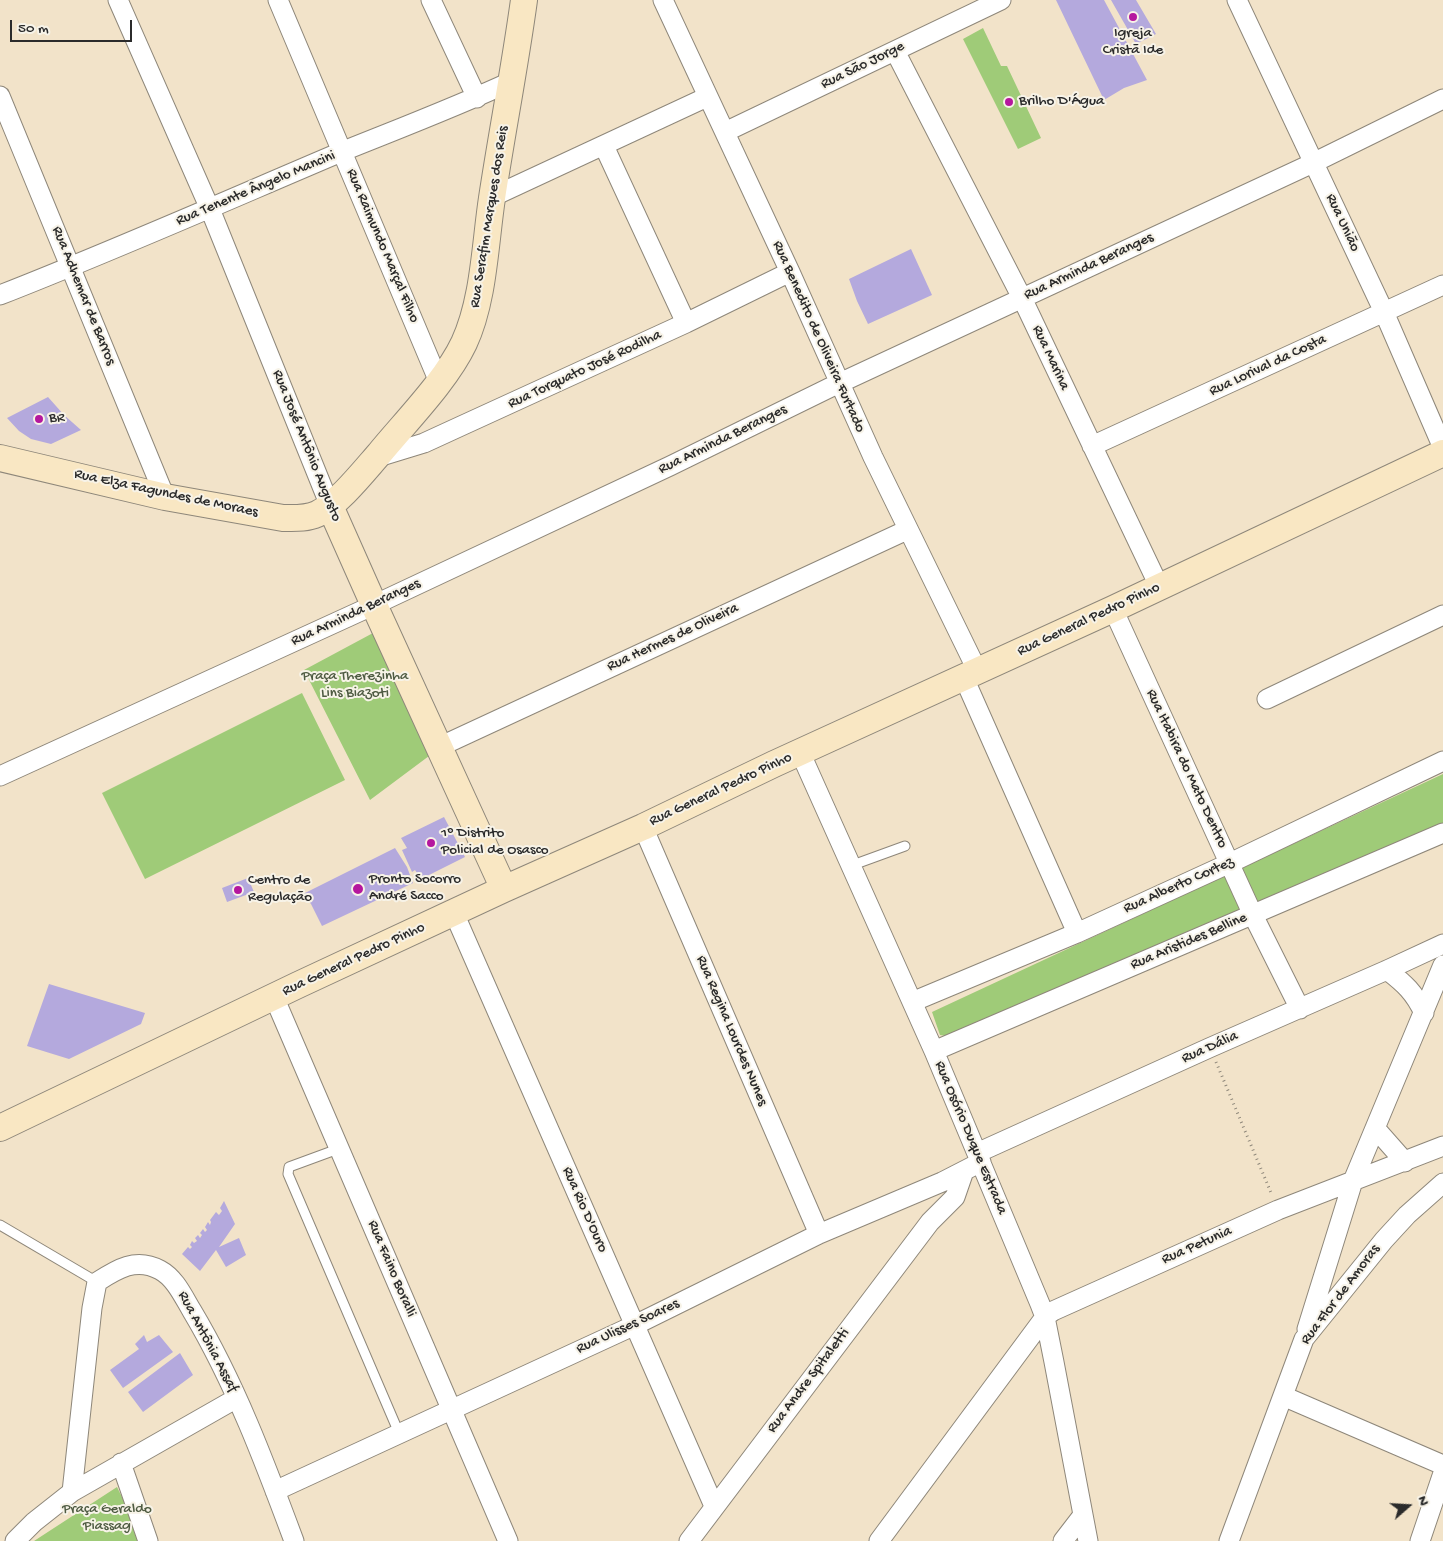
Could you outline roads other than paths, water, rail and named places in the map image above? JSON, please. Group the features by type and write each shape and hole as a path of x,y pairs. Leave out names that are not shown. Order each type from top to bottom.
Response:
{"street":[{"name":"Rua José Antônio Augusto","path":"118,0 210,209 330,506 504,889"},
{"name":"Rua Raimundo Marçal Filho","path":"278,0 439,382"},
{"path":"431,0 477,98"},
{"name":"Rua Serafim Marques dos Reis","path":"330,506 375,458 439,382 464,344 469,332 478,300 492,197 524,0"},
{"name":"Rua Benedito de Oliveira Furtado","path":"663,0 726,132 907,530 971,675 1077,933"},
{"name":"Rua São Jorge","path":"726,132 895,51 964,8 1001,0"},
{"name":"Rua União","path":"1237,0 1384,312 1443,448"},
{"name":"Rua Marina","path":"895,51 1022,298 1158,586"},
{"name":"Rua Tenente Ângelo Mancini","path":"0,295 72,267 342,152 477,98 512,81"},
{"name":"Rua Adhemar de Barros","path":"0,96 72,267 165,497"},
{"path":"492,197 708,97"},
{"name":"Rua Arminda Beranges","path":"0,776 374,605 670,466 839,384 1313,163 1443,99"},
{"path":"604,146 686,323"},
{"name":"Rua Torquato José Rodilha","path":"375,458 424,443 686,323 790,272"},
{"name":"Rua Lorival da Costa","path":"1092,446 1443,285"},
{"name":"Rua General Pedro Pinho","path":"0,1128 504,889 643,827 800,752 971,675 1443,453"},
{"name":"Rua Elza Fagundes de Moraes","path":"0,458 165,497 283,518 302,518 316,514 330,506"},
{"name":"Rua Hermes de Oliveira","path":"439,747 907,530"},
{"name":"Rua Itabira do Mato Dentro","path":"1113,609 1254,915 1300,1009"},
{"path":"1267,698 1443,615"},
{"name":"Rua Osório Duque Estrada","path":"800,752 934,1051 974,1162 1045,1317 1088,1541"},
{"name":"Rua Alberto Cortez","path":"912,1002 1077,933 1230,863 1443,761"},
{"name":"Rua Regina Lourdes Nunes","path":"643,827 819,1234"},
{"name":"Rua Aristides Belline","path":"934,1051 1443,833"},
{"name":"Rua Rio D'Ouro","path":"454,913 714,1506"},
{"name":"Rua Dália","path":"974,1162 1210,1048 1443,944"},
{"path":"1304,1339 1353,1181 1443,966"},
{"path":"1387,970 1411,990 1424,1013"},
{"name":"Rua Faino Boralli","path":"274,997 508,1541"},
{"path":"1375,1128 1404,1162"},
{"path":"1353,1181 1443,1146"},
{"name":"Rua Ulisses Soares","path":"275,1491 451,1408 635,1325 819,1234 942,1182 974,1162"},
{"name":"Rua Andre Spitaletti","path":"689,1541 930,1222 955,1197 974,1162"},
{"name":"Rua Petunia","path":"1045,1317 1066,1304 1278,1210 1353,1181"},
{"name":"Rua Andre Spitaletti","path":"930,1222 942,1182"},
{"name":"Rua Flor de Amoras","path":"1229,1541 1304,1339 1384,1240 1407,1215 1443,1183"},
{"name":"Rua Antônia Assaf","path":"97,1282 128,1264 143,1264 159,1269 171,1277 197,1318 222,1365 294,1541"},
{"path":"72,1492 92,1308 97,1282"},
{"path":"878,1541 1045,1317"},
{"path":"1283,1396 1443,1465"},
{"path":"15,1541 34,1522 72,1492 236,1398"},
{"path":"121,1463 148,1541"},
{"path":"1420,1541 1443,1474"},
{"path":"1063,1541 1083,1514"}],"lane":[{"path":"850,866 905,846"},
{"path":"338,1149 289,1167 288,1174 399,1433"},
{"path":"0,1224 97,1282"}],"place":[{"name":"Igreja Cristã Ide","path":"1133,17"},
{"name":"Brilho D'Água","path":"1009,102"},
{"name":"BR","path":"39,419"},
{"name":"1º Distrito Policial de Osasco","path":"431,843"},
{"name":"Pronto Socorro André Sacco","path":"358,889"},
{"name":"Centro de Regulação","path":"238,890"}],"park label":[{"name":"Praça Therezinha Lins Biazoti","path":"355,686"},
{"name":"Praça Geraldo Piassag","path":"107,1518"}]}
